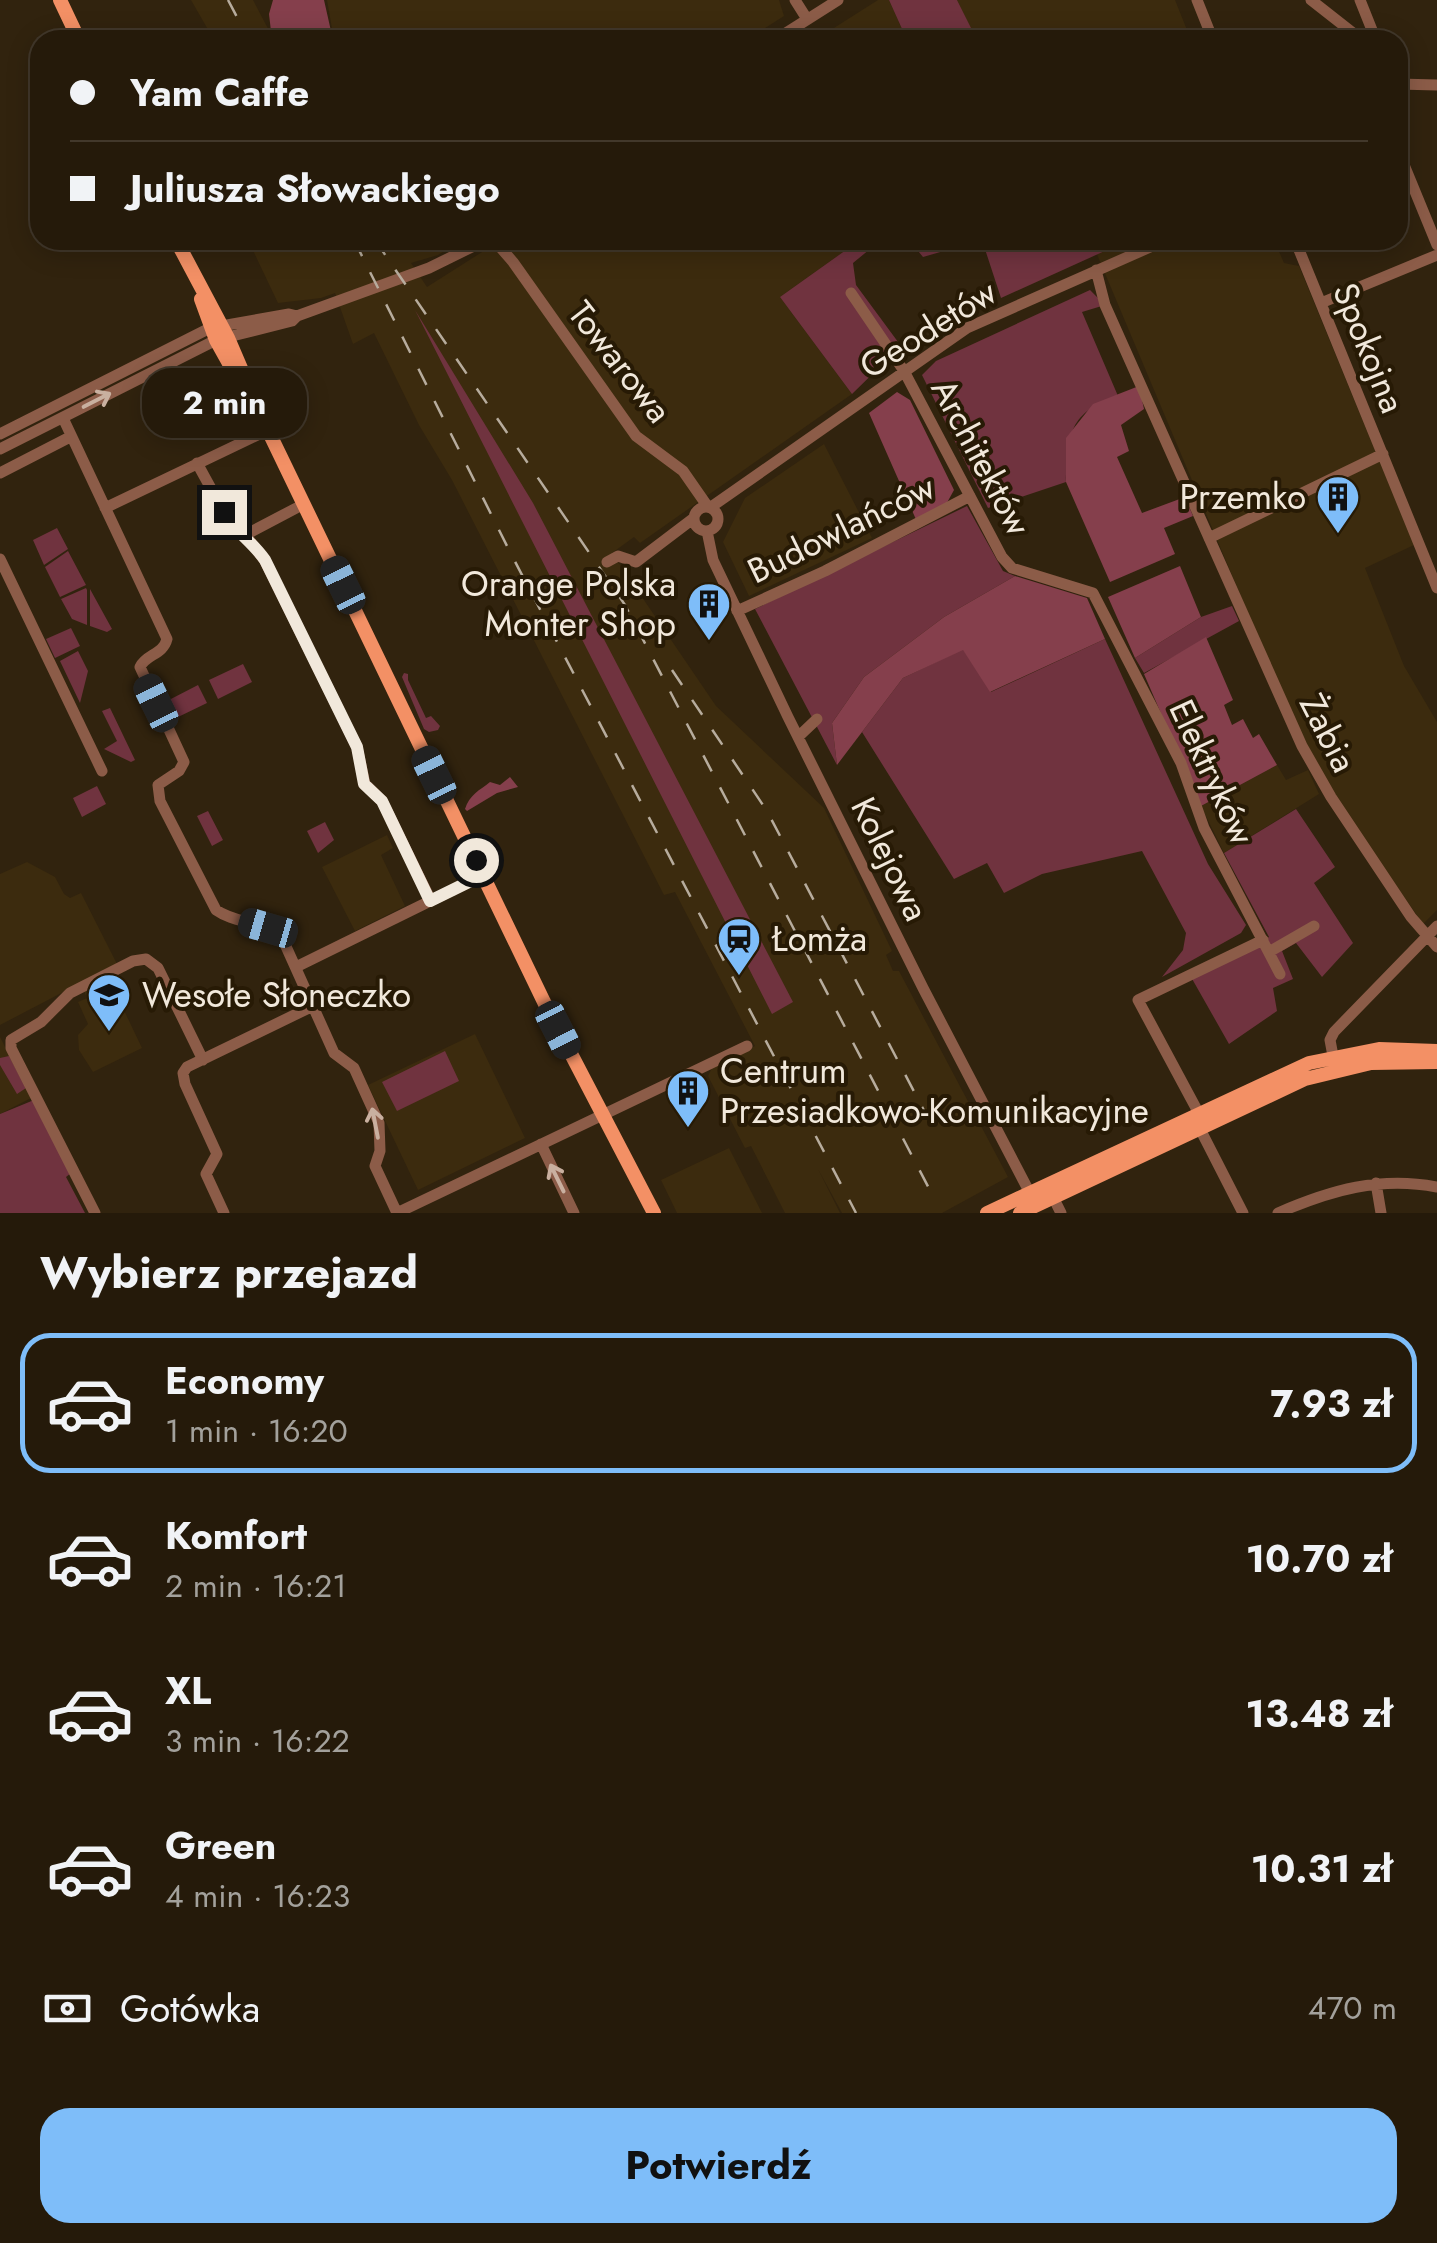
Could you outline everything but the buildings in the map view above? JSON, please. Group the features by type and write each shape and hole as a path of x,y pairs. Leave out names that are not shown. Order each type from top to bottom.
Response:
{"main road":[{"path":"60,0 74,30"},
{"path":"181,250 483,875 654,1213"},
{"path":"1020,1213 1033,1199 1053,1197 1284,1072 1333,1056 1378,1049 1437,1051"},
{"path":"988,1213 1033,1199 1198,1120 1329,1071 1371,1063 1437,1062"},
{"path":"601,1114 605,1135 644,1213"}],"street":[{"path":"796,0 808,19"},
{"path":"791,30 838,0"},
{"path":"1196,0 1209,30"},
{"path":"1311,0 1349,30"},
{"path":"1360,0 1372,30"},
{"path":"1408,84 1437,84"},
{"path":"1408,174 1437,245"},
{"path":"458,254 462,250"},
{"path":"0,434 219,332 272,327 466,250"},
{"name":"Towarowa","path":"503,250 636,436 673,462 694,486"},
{"name":"Towarowa","path":"510,250 513,262"},
{"name":"Geodetów","path":"705,517 967,328 1143,250"},
{"name":"Spokojna","path":"1300,250 1437,588"},
{"path":"1321,303 1437,255"},
{"name":"Żabia","path":"1096,270 1105,305 1290,724 1314,769 1426,937 1437,947"},
{"name":"Architektów","path":"851,293 904,372 1002,557 1012,568 1094,593"},
{"path":"0,449 219,332"},
{"path":"63,418 166,640 164,648 144,660 140,667 184,762 158,785 160,800 216,910 274,932 284,942 334,1053 354,1068 379,1122 380,1150 375,1166 397,1213 747,1046"},
{"path":"105,508 266,426"},
{"path":"0,473 70,437"},
{"path":"1209,538 1383,454"},
{"path":"197,464 231,525 265,560 357,747 364,784 382,801 430,901"},
{"name":"Kolejowa","path":"694,486 713,560 931,1005 1033,1199"},
{"name":"Budowlańców","path":"738,611 970,496"},
{"path":"243,536 304,504"},
{"path":"606,562 618,556 636,562 705,517"},
{"path":"0,559 102,771"},
{"name":"Elektryków","path":"1094,593 1180,763 1204,828 1280,974"},
{"path":"798,737 817,718"},
{"path":"296,968 483,875"},
{"path":"1243,1213 1138,1000 1314,926"},
{"path":"1333,1056 1330,1040 1334,1032 1437,926"},
{"path":"95,1213 11,1040 41,1022 70,993 133,961 146,959 158,968 203,1060"},
{"path":"224,1213 206,1174 216,1154 182,1078 187,1068 313,1006"},
{"path":"541,1144 574,1213"},
{"path":"1278,1213 1321,1196 1376,1184 1396,1181 1437,1187"},
{"path":"1376,1184 1381,1213"},
{"path":"1053,1197 1061,1213"}],"shaded area":[{"path":"191,0 253,0 269,30 208,30"},
{"path":"273,0 324,0 331,30 271,30"},
{"path":"327,0 779,0 784,16 762,30 332,30"},
{"path":"878,0 889,0 902,30 831,30"},
{"path":"889,0 957,0 972,30 902,30"},
{"path":"957,0 1175,0 1187,30 971,30"},
{"path":"253,250 446,250 411,263 427,287 485,250 846,250 780,297 852,394 640,543 634,537 612,553 716,706 824,808 892,951 886,955 893,971 899,971 1008,1177 942,1213 842,1213 818,1169 840,1213 785,1213 751,1146 745,1148 708,1076 712,1068 755,1046 675,892 664,895 374,333 353,344 335,293 278,303"},
{"path":"846,250 869,250 853,263 856,285 901,346 852,394 780,297"},
{"path":"917,250 947,250 923,257"},
{"path":"985,250 1107,250 1001,298"},
{"path":"1278,250 1284,263 1299,266 1414,545 1365,568 1404,666 1437,722 1437,910 1423,924 1330,791 1279,687 1096,252"},
{"path":"1090,290 1105,305 1082,312 1118,396 1089,410 1074,427 1066,482 988,508 922,375 936,361"},
{"path":"415,310 533,503 793,1002 772,1014"},
{"path":"1139,386 1144,409 1121,425 1129,451 1117,457 1142,513 1185,497 1193,516 1164,528 1175,554 1110,582 1066,482 1066,438 1093,404"},
{"path":"897,392 910,400 954,490 943,510 918,524 869,413"},
{"path":"824,444 872,538 749,596 723,542 745,498"},
{"path":"967,506 1003,571 1015,576 944,617 864,677 832,723 837,765 755,609"},
{"path":"57,528 68,549 44,565 33,540"},
{"path":"68,551 86,585 60,597 45,567"},
{"path":"1180,566 1201,617 1135,658 1108,597"},
{"path":"1015,576 1087,598 1105,639 990,692 963,650 903,678 837,765 832,723 864,677 944,617"},
{"path":"86,588 87,625 72,619 61,599"},
{"path":"90,589 112,629 107,632 90,626"},
{"path":"1232,606 1239,621 1144,673 1135,658 1201,617"},
{"path":"71,628 80,646 55,658 46,639"},
{"path":"1206,637 1233,700 1224,705 1232,725 1243,719 1253,738 1259,734 1277,765 1201,806 1144,674"},
{"path":"1105,639 1208,864 1246,925 1241,933 1162,977 1183,950 1186,933 1142,851 1042,874 1004,893 987,863 954,879 862,732 903,678 963,649 991,692"},
{"path":"78,651 88,671 80,703 60,661"},
{"path":"243,664 252,682 218,699 209,680"},
{"path":"408,674 426,718 431,716 440,726 438,730 424,729 402,677"},
{"path":"198,685 207,703 176,718 167,701"},
{"path":"110,708 135,760 131,762 104,749 117,741 102,711"},
{"path":"1277,765 1286,780 1308,770 1319,794 1224,853 1201,806"},
{"path":"510,777 518,787 465,809 472,796 490,782 500,785"},
{"path":"97,786 106,804 82,817 73,798"},
{"path":"1296,809 1335,867 1314,883 1353,943 1322,977 1296,943 1282,951 1293,979 1273,988 1277,1011 1229,1044 1191,977 1269,937 1224,853"},
{"path":"208,811 223,840 212,846 197,816"},
{"path":"325,822 334,840 318,853 307,831"},
{"path":"387,835 393,848 381,855 405,906 355,931 322,867"},
{"path":"27,862 55,877 70,898 81,893 117,964 0,1025 0,874"},
{"path":"109,979 142,1048 93,1072 79,1050 78,1035 88,1024 78,1002 87,998 84,991"},
{"path":"475,1034 525,1138 418,1190 368,1085"},
{"path":"0,1037 31,1098 0,1114"},
{"path":"445,1051 459,1081 397,1111 382,1082"},
{"path":"9,1056 26,1088 17,1094 0,1065 0,1058"},
{"path":"34,1100 71,1173 66,1177 85,1213 0,1213 0,1114"},
{"path":"729,1148 762,1213 677,1213 661,1180"}],"railway":[{"path":"228,0 244,30"},
{"path":"359,250 510,552 856,1213"},
{"path":"382,250 625,605 934,1198"},
{"path":"672,670 767,811 930,1122"}],"place":[{"name":"Przemko","path":"1338,535"},
{"name":"Orange Polska Monter Shop","path":"709,642"},
{"name":"Łomża","path":"739,977"},
{"name":"Wesołe Słoneczko","path":"109,1033"},
{"name":"Centrum Przesiadkowo-Komunikacyjne","path":"688,1129"}],"route":[{"path":"224,512 238,534 250,541 265,560 357,747 364,784 382,801 430,901 483,875 476,860"}]}
